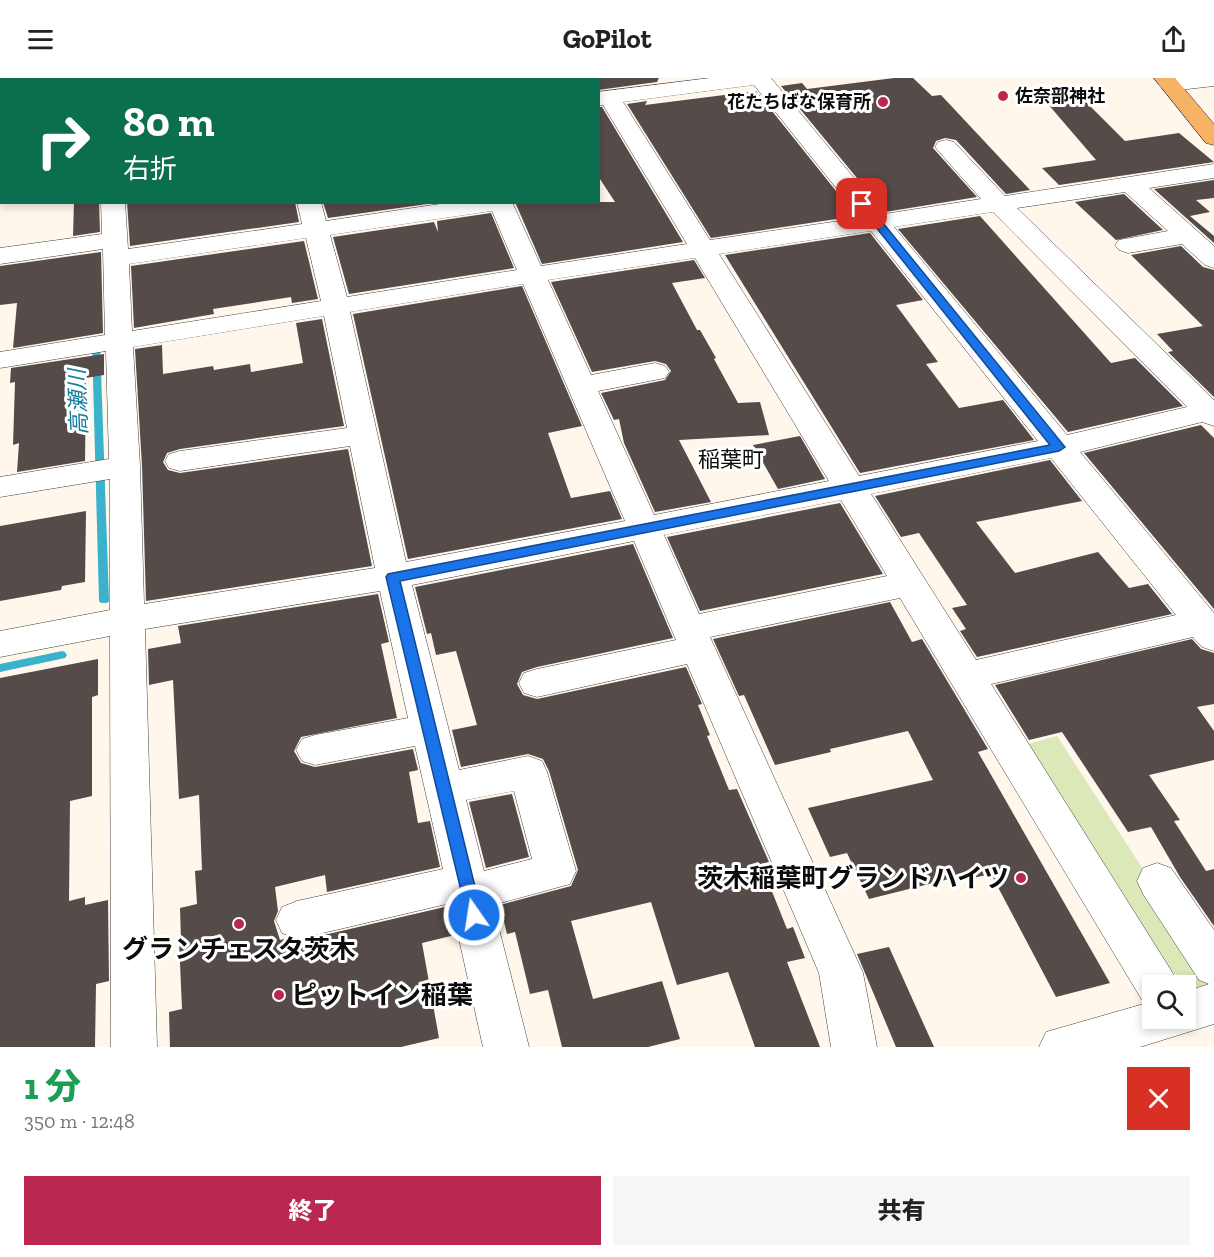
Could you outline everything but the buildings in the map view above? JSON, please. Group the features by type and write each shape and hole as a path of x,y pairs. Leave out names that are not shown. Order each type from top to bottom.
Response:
{"main road":[{"path":"1167,81 1214,138"}],"street":[{"path":"966,676 1208,630 759,78 673,83 604,98 850,488 1150,975"},
{"path":"1167,81 1214,80"},
{"path":"946,147 999,204 1212,413"},
{"path":"0,360 532,275 1214,171"},
{"path":"1131,184 1214,260"},
{"path":"113,204 108,246 106,343 109,469 125,620 134,1047"},
{"path":"0,256 108,246 312,216 486,204"},
{"path":"500,204 841,973 854,1047"},
{"path":"312,216 336,307 393,577 506,1047"},
{"path":"1128,245 1188,236"},
{"path":"581,385 655,372"},
{"path":"0,644 125,620 393,577 1059,447 1212,413"},
{"path":"180,461 363,435"},
{"path":"0,487 109,469"},
{"path":"537,683 693,639 909,584"},
{"path":"315,750 429,729"},
{"path":"297,920 556,872 528,772 444,789"},
{"path":"1157,881 1214,966"},
{"path":"1196,1009 1214,1003"},
{"path":"1062,1047 1142,1025"}],"green space":[{"path":"1057,736 1214,982 1198,987 1196,975 1177,975 1172,972 1028,744"}],"waterway":[{"name":"高瀬川","path":"96,342 104,601"},
{"name":"高瀬川","path":"0,668 62,655"}],"place":[{"name":"佐奈部神社","path":"1003,96"},
{"name":"花たちばな保育所","path":"883,102"},
{"name":"茨木稲葉町グランドハイツ","path":"1021,878"},
{"name":"グランチェスタ茨木","path":"239,924"},
{"name":"ピットイン稲葉","path":"279,995"}],"district":[{"name":"稲葉町","path":"731,459"}],"route":[{"path":"474,915 393,577 1059,447 862,204"}]}
